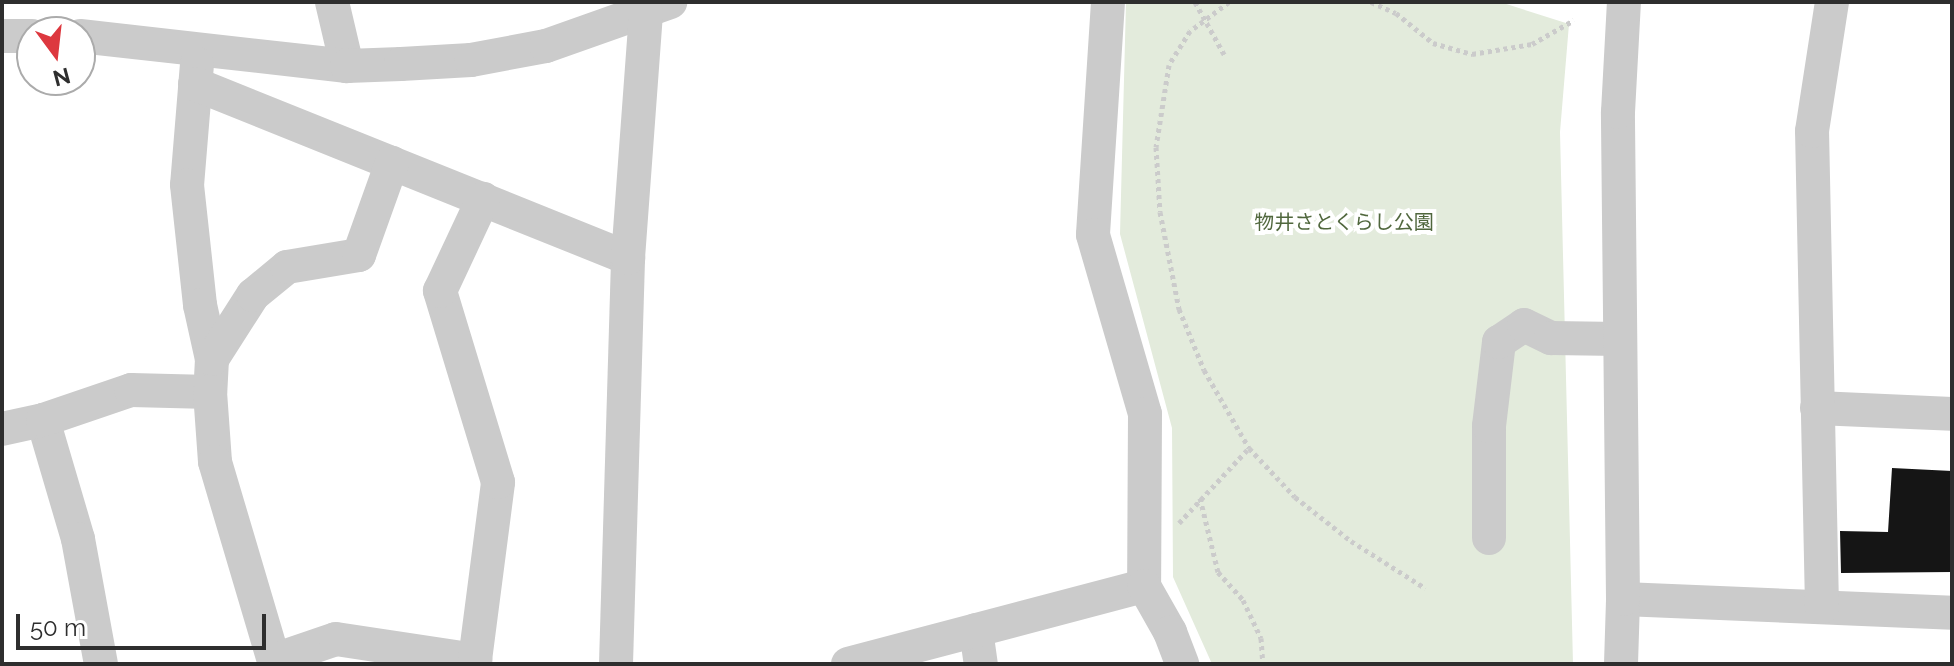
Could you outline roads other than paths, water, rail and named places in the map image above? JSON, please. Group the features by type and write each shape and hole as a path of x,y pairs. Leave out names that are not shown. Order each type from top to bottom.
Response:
{"street":[{"path":"332,2 347,66"},
{"path":"1108,2 1093,235 1145,414 1144,576 1182,664"},
{"path":"1621,664 1618,112 1624,2"},
{"path":"1822,607 1812,131 1832,2"},
{"path":"96,37 347,66 471,60 546,46 658,7 628,258 616,664"},
{"path":"198,47 187,185 211,375 215,462 274,662 336,639 475,660 498,482 440,291 483,199"},
{"path":"195,84 628,258"},
{"path":"211,375 253,295 287,267 359,255 392,163"},
{"path":"1489,538 1489,426 1499,342 1524,325 1551,338 1620,339"},
{"path":"2,429 43,420 131,390 211,375"},
{"path":"1817,408 1952,414"},
{"path":"43,420 78,539 101,664"},
{"path":"848,664 976,630 1144,576"},
{"path":"1623,599 1952,613"},
{"path":"976,630 981,664"}],"park label":[{"name":"物井さとくらし公園","path":"1344,222"}]}
